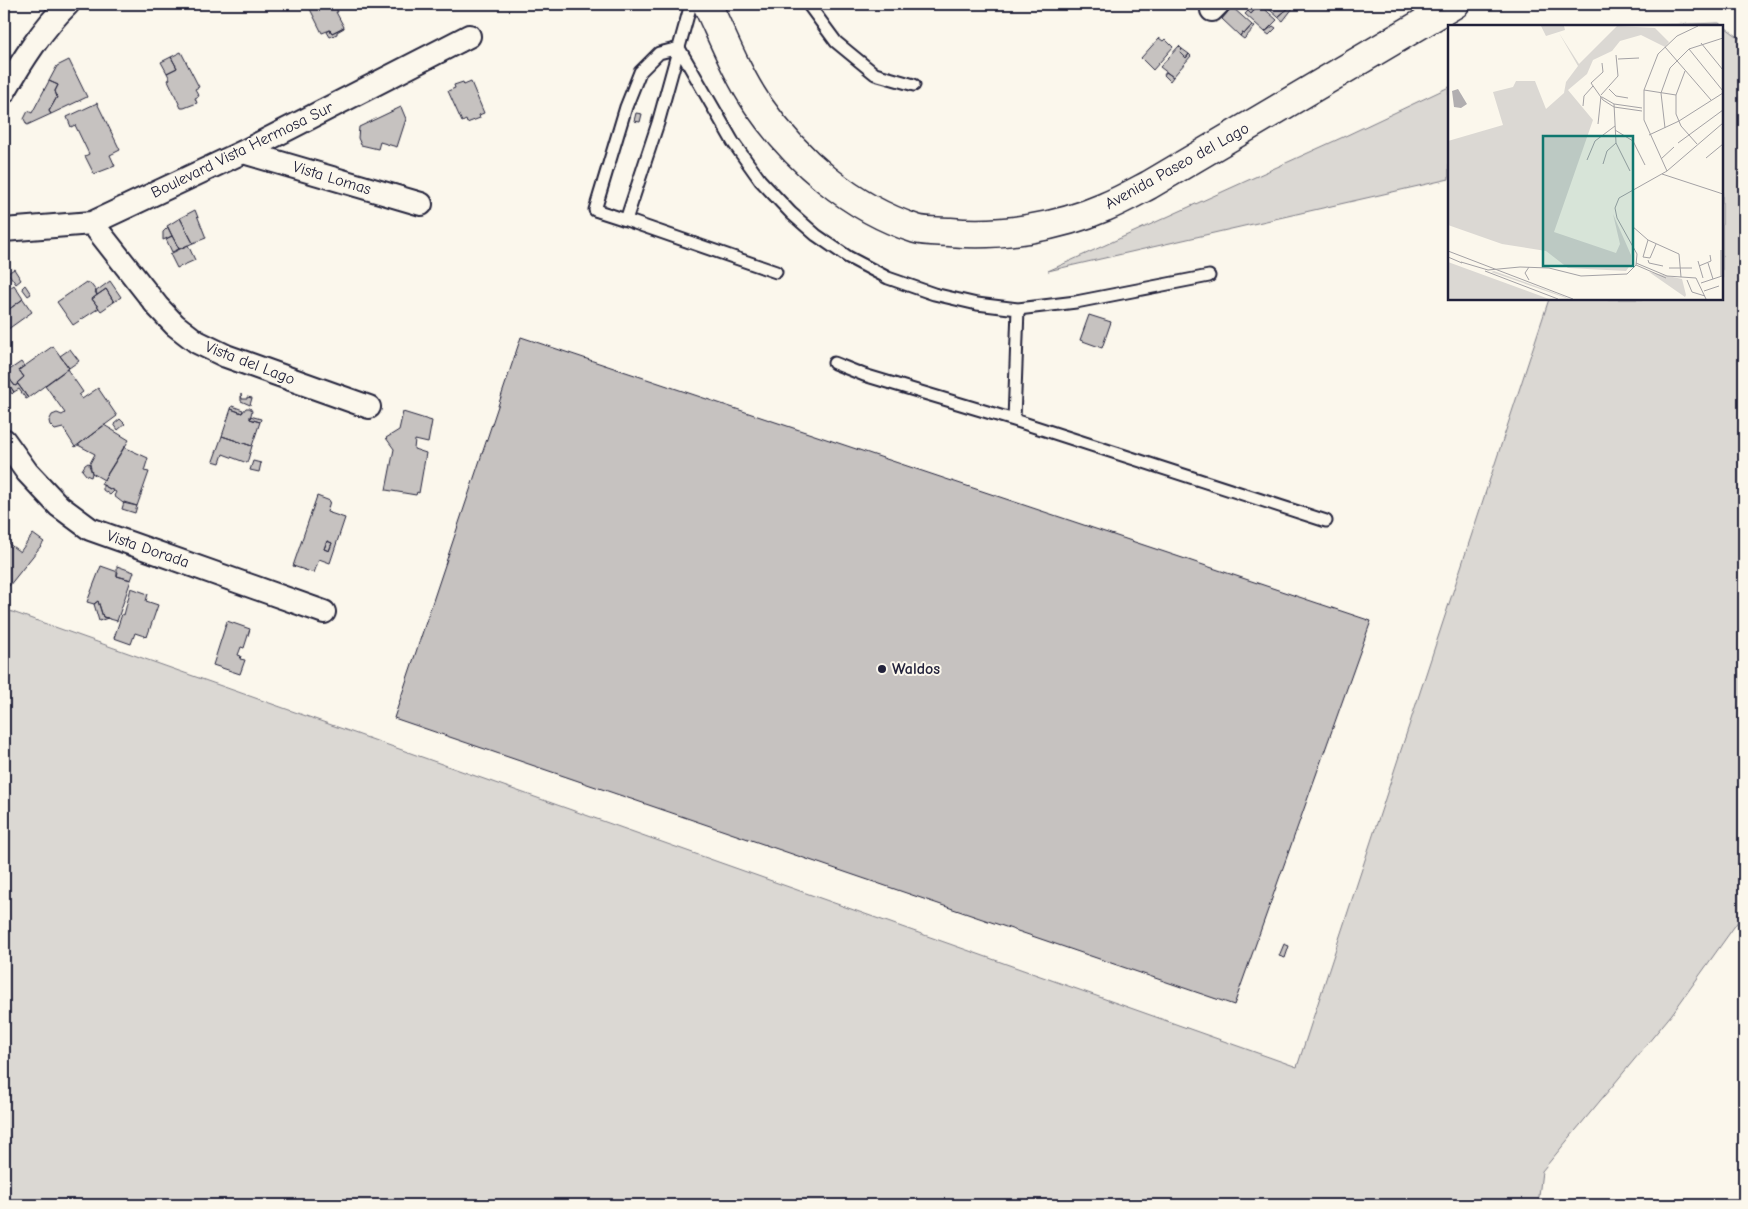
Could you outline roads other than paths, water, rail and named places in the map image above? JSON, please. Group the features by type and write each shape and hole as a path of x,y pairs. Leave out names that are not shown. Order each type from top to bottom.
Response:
{"main road":[{"name":"Avenida Paseo del Lago","path":"708,4 729,52 758,104 782,136 806,162 838,188 890,218 918,229 966,234 1028,229 1059,222 1104,208 1149,185 1455,4"}],"street":[{"path":"4,92 12,60 68,4"},
{"name":"Boulevard Vista Hermosa Sur","path":"4,230 92,223 243,152 469,36"},
{"name":"Vista Lomas","path":"243,152 421,204"},
{"name":"Vista del Lago","path":"92,223 158,308 175,325 197,342 226,356 369,407"},
{"name":"Vista Dorada","path":"4,440 27,472 59,506 90,529 324,612"}],"lane":[{"path":"626,220 658,123 691,4"},
{"path":"808,4 836,42 875,74 914,86"},
{"path":"679,48 659,53 640,72 623,116 595,210 776,272"},
{"path":"679,48 733,142 760,180 791,213 816,235 848,257 888,278 934,294 977,304 1018,309 1076,302 1209,276"},
{"path":"1014,420 1018,309"},
{"path":"834,364 1326,521"}],"place":[{"name":"Waldos","path":"882,669"}]}
